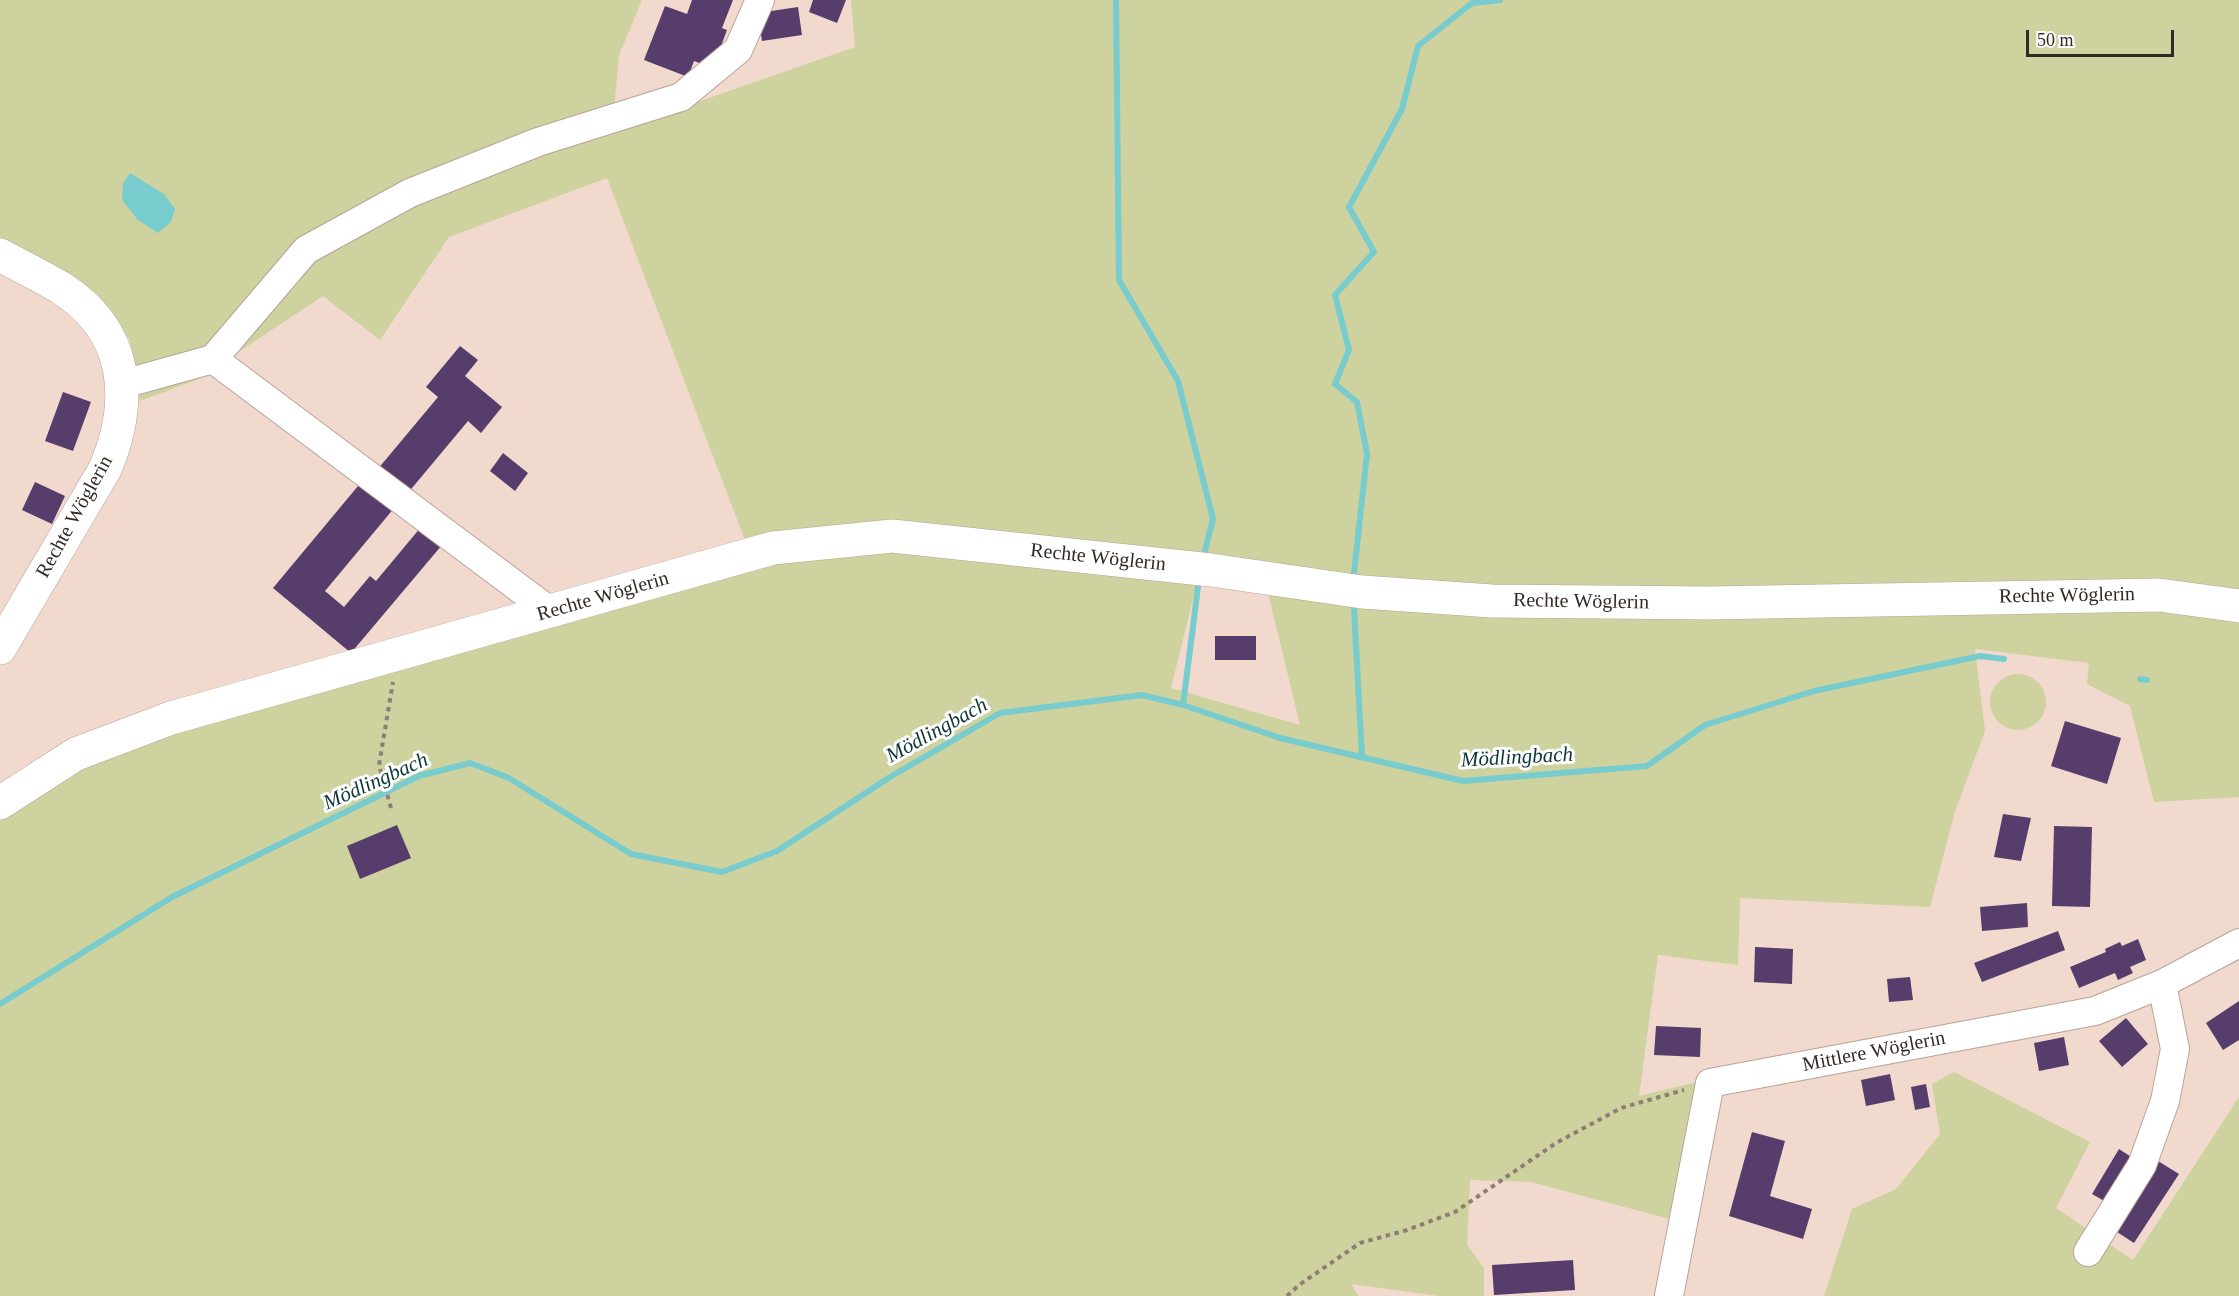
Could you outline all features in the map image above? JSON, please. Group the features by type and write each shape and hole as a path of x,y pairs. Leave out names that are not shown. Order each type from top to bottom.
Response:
{"main road":[{"name":"Rechte Wöglerin","path":"0,255 62,288 80,303 97,322 110,344 120,365 123,384 121,422 105,469 0,648"},
{"name":"Rechte Wöglerin","path":"0,803 44,773 113,738 171,718 773,548 892,536 1211,570 1362,592 1492,601 1709,603 2159,595 2239,606"}],"street":[{"path":"123,384 213,359 306,250 410,193 538,142 681,97 738,50 760,0"},
{"path":"213,359 551,612"},
{"name":"Mittlere Wöglerin","path":"1710,1083 2096,1011 2162,984 2239,943"},
{"path":"2088,1252 2142,1165 2165,1101 2175,1049 2162,984"},
{"path":"1669,1296 1710,1083"}],"path":[{"path":"391,808 379,765 398,654"},
{"path":"1287,1296 1299,1285 1360,1243 1407,1230 1455,1212 1556,1143 1621,1108 1710,1083"}],"green space":[{"path":"0,0 642,0 619,55 612,132 855,47 851,0 2239,0 2239,797 2154,802 2130,706 2087,684 2089,663 1975,649 1985,731 1955,811 1930,907 1740,898 1738,965 1658,955 1639,1096 1705,1080 1677,1221 1531,1182 1470,1180 1467,1245 1484,1268 1484,1296 1439,1296 1351,1284 1359,1296 0,1296 0,817 85,766 155,737 756,569 607,178 449,237 380,340 323,296 196,380 140,401 130,340 77,281 0,244","holes":["1202,563 1262,568 1300,725 1171,688"]},
{"path":"2012,674 2024,674 2034,678 2042,686 2046,702 2042,718 2034,726 2024,730 2012,730 2002,726 1994,718 1990,708 1990,696 1994,686 2002,678"},
{"path":"1954,1072 2090,1142 2056,1208 2133,1260 2239,1097 2239,1296 1824,1296 1852,1209 1896,1189 1940,1134 1932,1084"}],"water":[{"path":"130,173 164,194 175,209 171,222 158,233 138,220 122,200 123,183"}],"building":[{"path":"692,0 733,0 722,28 727,30 713,68 694,61 688,77 644,60 665,6 687,14"},
{"path":"813,0 846,0 837,23 809,12"},
{"path":"798,7 802,35 762,41 758,13"},
{"path":"460,346 478,360 465,376 502,407 481,433 468,421 407,494 377,470 438,397 426,387"},
{"path":"63,392 91,402 73,451 45,441"},
{"path":"503,453 528,473 515,491 490,471"},
{"path":"363,480 395,507 325,591 344,607 370,576 376,581 421,527 442,545 351,653 273,588"},
{"path":"35,482 65,496 52,524 22,510"},
{"path":"1215,636 1256,636 1256,660 1215,660"},
{"path":"2065,721 2121,738 2107,784 2051,766"},
{"path":"2003,814 2031,818 2021,861 1994,857"},
{"path":"397,825 411,858 360,879 347,846"},
{"path":"2054,826 2092,827 2090,907 2052,906"},
{"path":"2027,903 2028,927 1982,931 1980,907"},
{"path":"2058,931 2065,950 1982,982 1974,963"},
{"path":"2138,939 2146,960 2130,967 2133,973 2118,980 2115,973 2079,988 2070,967 2106,952 2105,949 2120,942 2122,946"},
{"path":"1755,947 1793,949 1792,984 1754,982"},
{"path":"1910,977 1913,1000 1889,1002 1887,979"},
{"path":"2239,1001 2239,1040 2223,1050 2206,1023"},
{"path":"2126,1018 2148,1044 2122,1067 2099,1041"},
{"path":"1656,1026 1701,1028 1700,1057 1654,1055"},
{"path":"2064,1037 2069,1065 2039,1071 2034,1043"},
{"path":"1890,1074 1895,1100 1866,1106 1861,1080"},
{"path":"1926,1084 1930,1107 1915,1110 1911,1087"},
{"path":"1752,1132 1785,1141 1770,1196 1812,1209 1803,1239 1729,1216"},
{"path":"2119,1149 2133,1158 2106,1202 2092,1194"},
{"path":"2158,1161 2179,1174 2134,1243 2114,1230"},
{"path":"1573,1260 1575,1290 1494,1295 1492,1265"}],"waterway":[{"path":"1116,0 1119,280 1178,381 1213,519 1205,551"},
{"path":"1354,573 1367,454 1357,402 1335,384 1349,350 1335,295 1374,252 1349,207 1402,109 1418,46 1472,3 1500,0"},
{"path":"1183,705 1198,587"},
{"path":"1354,609 1362,757"},
{"name":"Mödlingbach","path":"0,1004 172,897 419,776 470,763 509,778 631,854 722,872 777,851 890,777 1000,713 1142,695 1183,705 1280,738 1463,781 1647,766 1705,725 1814,691 1980,656 2004,659"},
{"name":"Mödlingbach","path":"2140,679 2147,680"}]}
